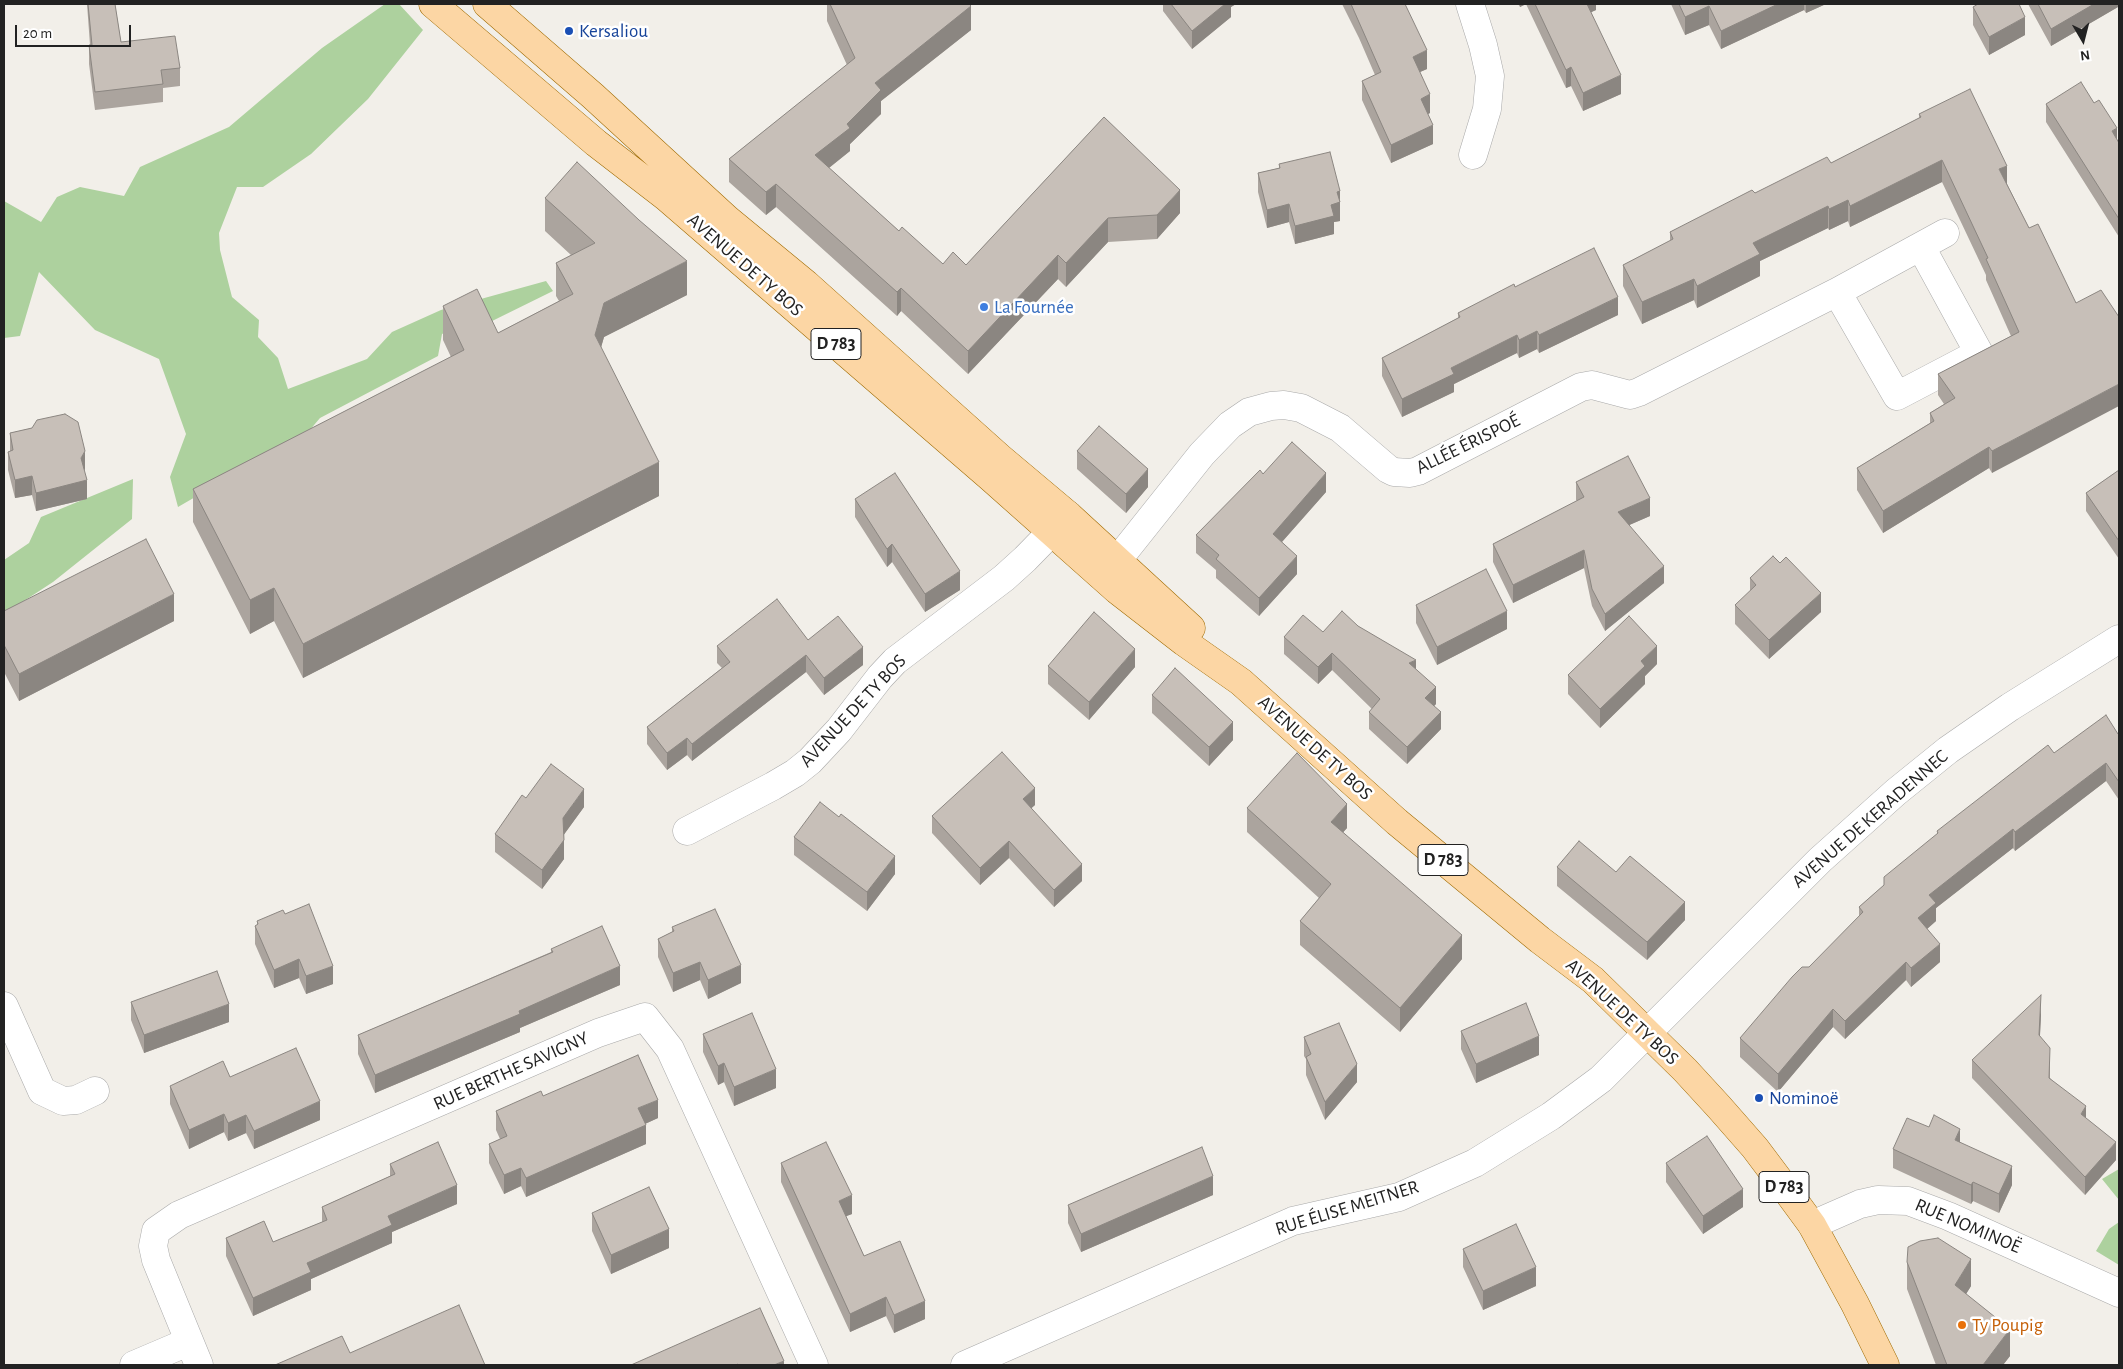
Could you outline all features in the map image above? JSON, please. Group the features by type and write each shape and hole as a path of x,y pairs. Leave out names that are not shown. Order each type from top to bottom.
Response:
{"main road":[{"name":"AVENUE DE TY BOS","path":"433,4 596,143 673,204 1060,524 1110,569 1117,590 1184,642 1241,682 1397,822 1540,940 1592,980 1719,1107 1755,1148 1812,1225 1851,1296 1885,1365"},
{"name":"AVENUE DE TY BOS","path":"488,4 593,96 727,219 806,284 970,432 1060,524"}],"street":[{"path":"1470,4 1483,44 1490,76 1487,109 1473,155"},
{"name":"ALLÉE ÉRISPOÉ","path":"1110,569 1202,454 1230,425 1249,412 1277,406 1301,408 1340,428 1388,469 1394,472 1410,474 1581,387 1592,385 1630,395 1639,392 1837,292 1945,233"},
{"path":"1837,292 1897,396 1979,353 1921,247"},
{"name":"AVENUE DE TY BOS","path":"687,831 795,773 824,747 895,661 996,584 1025,559 1060,524"},
{"name":"AVENUE DE KERADENNEC","path":"1647,1033 1820,860 1896,792 1948,750 2002,712 2119,638"},
{"path":"4,1006 42,1091 63,1101 76,1100 95,1091"},
{"name":"RUE BERTHE SAVIGNY","path":"193,1354 156,1260 153,1246 156,1232 180,1215 588,1037 645,1017 670,1049 814,1365"},
{"name":"RUE ÉLISE MEITNER","path":"965,1365 1293,1221 1399,1196 1475,1163 1551,1116 1601,1079 1647,1033"},
{"name":"RUE NOMINOË","path":"1812,1225 1860,1204 1878,1200 1908,1201 1948,1216 2119,1293"},
{"path":"134,1365 193,1354"}],"green space":[{"path":"385,4 399,4 423,30 368,99 311,154 263,187 237,187 219,233 220,250 232,297 259,320 258,337 278,358 288,389 367,359 392,332 441,310 546,281 553,291 484,325 478,318 442,334 438,356 320,418 309,431 178,507 170,477 186,434 159,359 95,330 39,272 20,336 4,338 4,201 41,222 57,197 80,187 124,196 140,167 229,127 322,48"},
{"path":"133,479 132,519 53,582 4,614 4,560 29,543 41,517"},
{"path":"2119,1169 2119,1200 2102,1179"},
{"path":"2119,1222 2119,1265 2096,1251 2109,1229"}],"building":[{"path":"88,4 115,4 121,42 175,36 180,68 161,70 163,84 95,92 89,45 92,45"},
{"path":"830,4 969,4 971,6 875,83 881,90 847,124 850,128 815,155 899,231 902,227 943,264 953,252 966,265 1104,117 1180,190 1157,215 1108,218 1066,263 1058,255 968,351 901,288 897,292 776,184 766,192 729,159 855,58"},
{"path":"1171,4 1225,4 1192,31"},
{"path":"1351,4 1405,4 1427,50 1413,57 1430,94 1421,99 1433,125 1391,145 1362,81 1381,72"},
{"path":"1535,4 1587,4 1621,75 1583,93 1571,67 1566,70"},
{"path":"1679,4 1778,4 1721,31 1709,6 1685,17"},
{"path":"1978,4 2019,4 2025,17 1989,37 1973,7"},
{"path":"2038,4 2094,4 2051,29"},
{"path":"2081,82 2094,103 2099,100 2117,128 2112,131 2119,143 2119,219 2046,104"},
{"path":"1970,89 2007,166 1999,169 2029,228 2038,224 2076,303 2101,290 2119,317 2119,384 1992,451 1989,447 1883,511 1857,468 1934,421 1930,413 1955,398 1938,374 2019,332 1986,259 1988,258 1942,160 1850,206 1848,200 1829,209 1828,206 1753,243 1760,254 1697,286 1694,279 1642,302 1623,265 1673,239 1670,232 1752,190 1755,193 1827,157 1831,163 1921,117 1919,114"},
{"path":"1330,152 1340,191 1337,192 1340,202 1331,205 1334,216 1295,226 1289,204 1267,210 1258,173 1280,168 1279,164"},
{"path":"577,162 639,220 687,261 604,303 595,335 659,462 303,644 274,588 250,600 193,489 464,350 443,306 477,289 498,333 573,294 556,263 595,243 545,198"},
{"path":"1594,248 1618,297 1539,335 1537,331 1519,340 1517,335 1451,368 1454,374 1402,399 1382,358 1460,317 1458,313 1514,284 1515,287"},
{"path":"65,414 78,422 85,451 81,458 87,480 36,493 32,476 15,480 8,452 13,450 10,433 32,428 37,420"},
{"path":"1099,426 1148,469 1126,494 1077,451"},
{"path":"1292,442 1326,473 1273,534 1297,556 1259,598 1216,559 1219,555 1196,535 1260,470 1263,474"},
{"path":"1628,456 1650,498 1618,512 1664,566 1605,614 1592,589 1584,550 1513,585 1493,544 1584,497 1576,482"},
{"path":"2119,470 2119,541 2086,493"},
{"path":"895,473 960,571 925,594 892,544 887,549 855,499"},
{"path":"146,539 174,594 19,674 4,645 4,611"},
{"path":"1773,556 1780,563 1786,557 1821,593 1769,640 1735,605 1756,585 1750,578"},
{"path":"1486,569 1507,611 1437,647 1416,605"},
{"path":"777,599 808,640 838,616 863,647 824,678 806,655 692,744 687,738 667,753 647,727 730,662 717,646"},
{"path":"1342,611 1358,626 1416,660 1409,663 1436,687 1425,698 1441,712 1407,747 1369,712 1380,699 1332,653 1318,667 1284,637 1303,615 1323,632"},
{"path":"1094,612 1135,649 1089,702 1048,666"},
{"path":"1629,616 1657,646 1641,661 1645,666 1600,709 1568,675"},
{"path":"1175,668 1233,722 1209,747 1152,695"},
{"path":"2106,715 2119,733 2119,782 2106,763 2015,832 2013,829 1929,895 1936,903 1918,918 1940,944 1911,968 1906,962 1845,1021 1833,1009 1778,1074 1740,1038 1792,977 1802,967 1809,967 1863,912 1859,907 1884,885 1884,877 1938,833 1937,831 2048,745 2054,753"},
{"path":"1002,752 1035,788 1023,799 1082,864 1054,890 1009,841 980,868 932,816"},
{"path":"1297,753 1347,804 1331,822 1462,935 1400,1008 1300,921 1331,884 1247,808"},
{"path":"551,764 584,789 563,818 564,840 542,870 495,834 522,795 526,798"},
{"path":"820,802 839,817 841,814 895,856 867,892 794,837"},
{"path":"1579,841 1616,872 1630,856 1685,902 1647,942 1557,867"},
{"path":"309,904 333,966 306,976 299,959 274,970 255,926 258,924 257,921 283,910 285,914"},
{"path":"715,909 741,965 708,980 700,962 673,973 658,939 674,931 672,927"},
{"path":"602,926 620,966 519,1011 520,1014 375,1075 358,1035 553,952 551,949"},
{"path":"217,971 229,1004 144,1035 131,1002"},
{"path":"2041,995 2039,1035 2050,1048 2049,1078 2086,1106 2081,1114 2116,1142 2085,1177 1972,1060"},
{"path":"1526,1003 1539,1036 1476,1064 1461,1031"},
{"path":"752,1013 776,1069 734,1087 724,1063 718,1066 703,1034"},
{"path":"1339,1023 1357,1064 1325,1102 1306,1057 1311,1054 1304,1037"},
{"path":"296,1048 320,1101 254,1131 246,1115 228,1123 224,1114 189,1130 170,1086 223,1061 230,1077"},
{"path":"638,1055 658,1100 638,1108 646,1125 526,1178 521,1168 504,1175 489,1144 507,1136 496,1111 541,1091 543,1096"},
{"path":"1934,1115 1960,1129 1955,1140 2012,1166 1999,1194 1973,1182 1971,1185 1893,1149 1907,1118 1929,1127"},
{"path":"1707,1136 1743,1189 1703,1216 1666,1163"},
{"path":"438,1142 457,1185 388,1216 392,1225 307,1263 311,1272 253,1298 226,1238 264,1221 273,1242 327,1220 322,1207 395,1174 390,1164"},
{"path":"826,1142 852,1195 839,1201 864,1256 900,1241 925,1301 894,1315 886,1297 850,1314 781,1163"},
{"path":"1202,1147 1213,1176 1081,1234 1068,1205"},
{"path":"649,1187 669,1229 611,1255 592,1213"},
{"path":"1516,1224 1536,1267 1483,1291 1463,1249"},
{"path":"1938,1238 1971,1259 1955,1285 2010,1329 1983,1365 1947,1365 1907,1262 1908,1247 1920,1241"},
{"path":"459,1305 485,1365 275,1365 342,1336 350,1353"},
{"path":"760,1308 784,1361 774,1365 631,1365"}],"place":[{"name":"Kersaliou","path":"569,31"},
{"name":"La Fournée","path":"984,307"},
{"name":"Nominoë","path":"1759,1098"},
{"name":"Ty Poupig","path":"1962,1325"}]}
